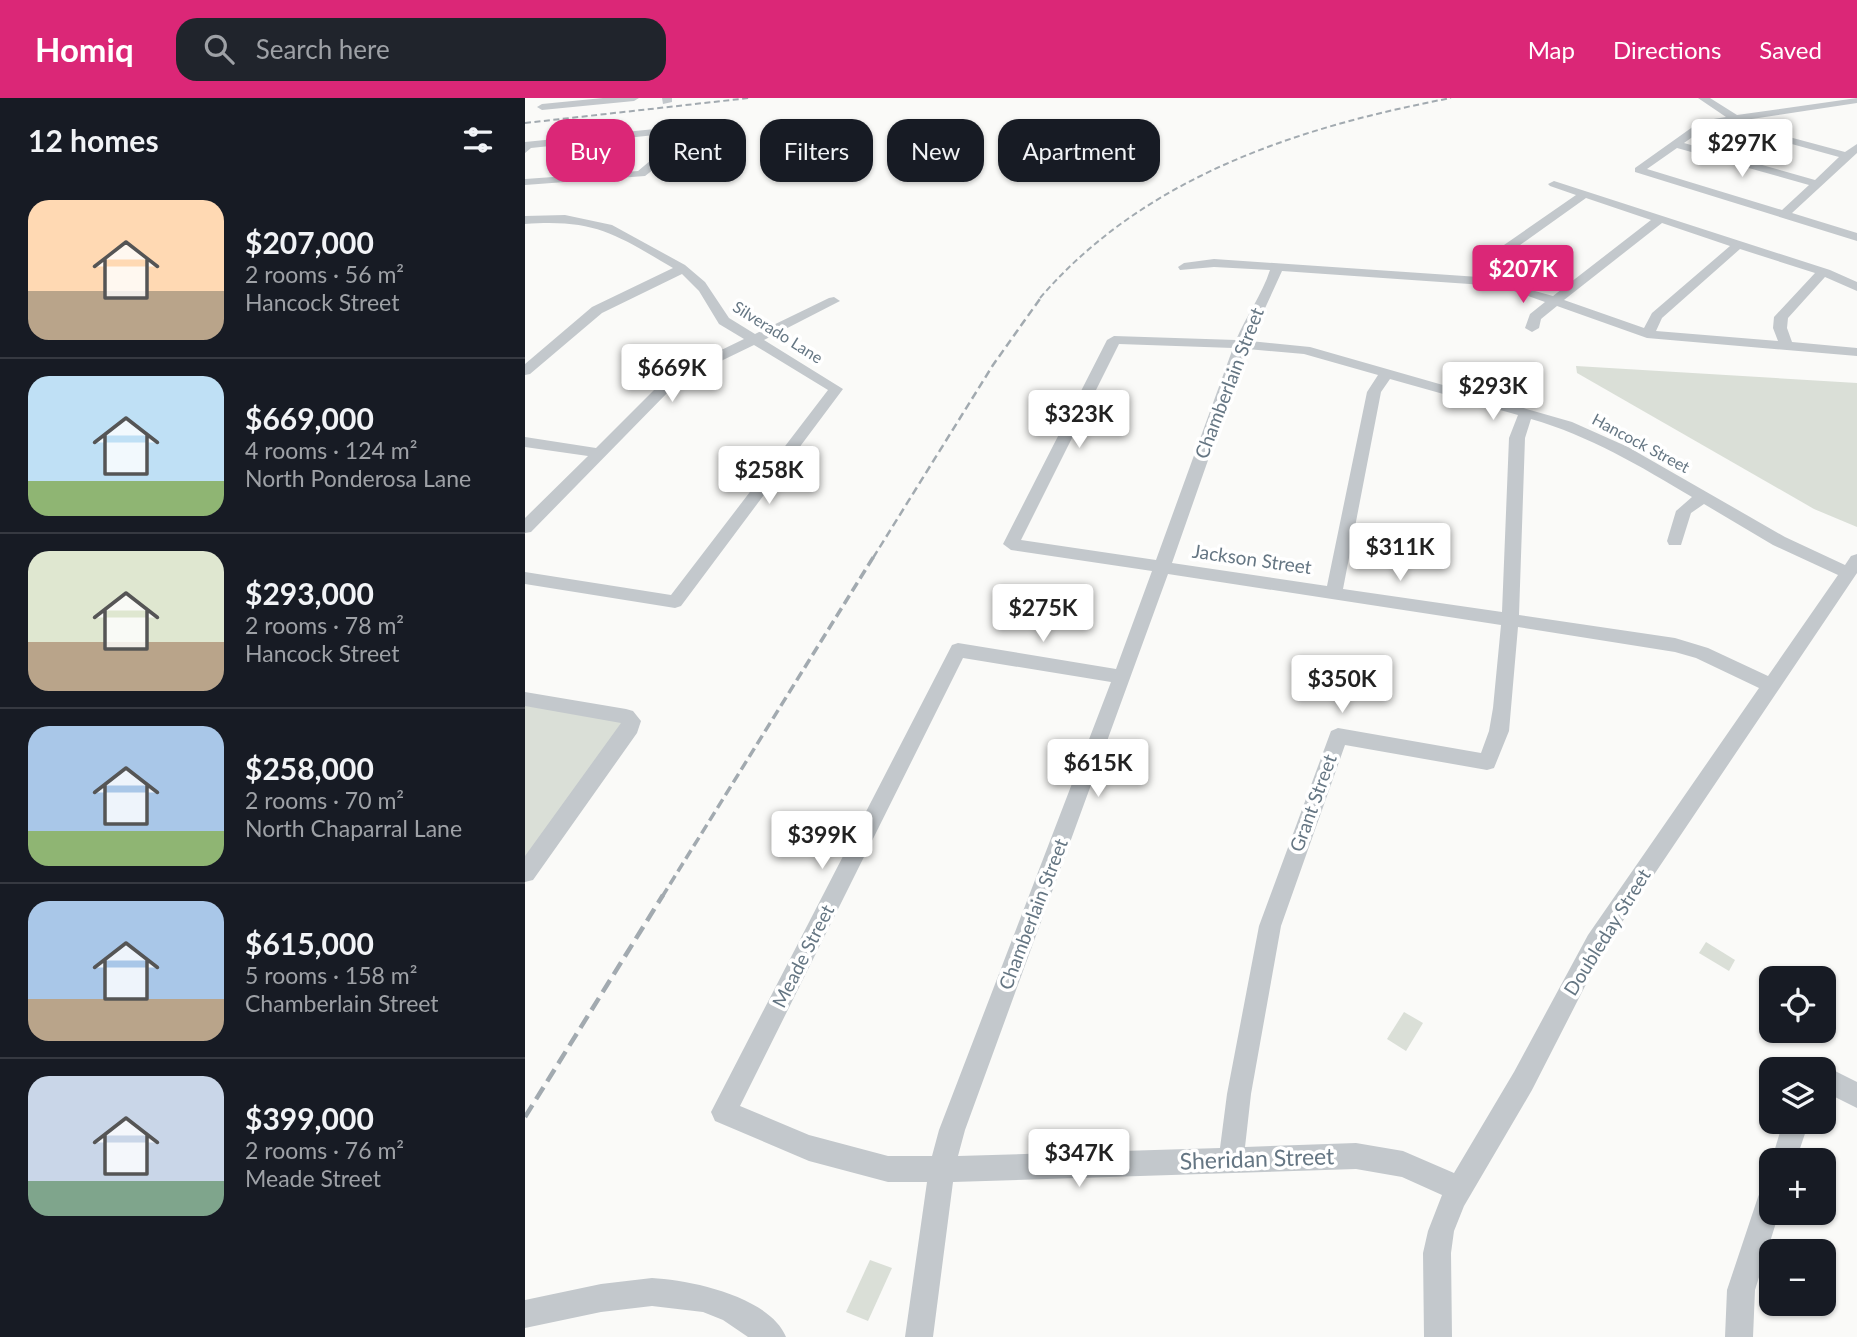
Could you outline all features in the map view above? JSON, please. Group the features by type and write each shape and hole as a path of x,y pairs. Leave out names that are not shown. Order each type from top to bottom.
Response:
{"street":[{"path":"542,107 634,98"},
{"path":"1703,98 1755,131 1847,156"},
{"path":"1857,100 1705,123 1639,170 1857,237"},
{"path":"525,182 641,174 685,139 687,134 684,131 526,148"},
{"path":"1676,144 1817,184"},
{"path":"1783,215 1857,147"},
{"path":"1554,184 1823,272 1857,287"},
{"path":"1484,281 1487,268 1495,257 1585,194"},
{"name":"Silverado Lane","path":"525,220 573,219 600,223 683,270 701,284 724,321 836,389"},
{"path":"1532,328 1535,317 1660,219"},
{"path":"1647,334 1657,316 1739,244"},
{"path":"1184,268 1208,263 1484,281 1517,288 1647,334 1857,352"},
{"name":"Chamberlain Street","path":"919,1337 942,1168 952,1129 1122,677 1241,344 1257,307 1271,286 1277,267"},
{"path":"525,372 597,310 683,270"},
{"path":"1787,346 1780,328 1781,317 1823,272"},
{"path":"525,528 665,387 685,373 834,301"},
{"name":"Hancock Street","path":"1011,544 1114,340 1241,344 1305,351 1525,413 1592,435 1779,541 1852,566"},
{"path":"1333,592 1374,392 1387,373"},
{"path":"525,578 675,602 836,389"},
{"name":"Grant Street","path":"1231,1160 1239,1094 1270,926 1338,736 1487,762 1499,731 1514,569 1517,438 1525,413"},
{"path":"525,442 597,453"},
{"path":"1675,541 1684,511 1703,498"},
{"name":"Jackson Street","path":"1011,544 1675,645 1702,653 1770,685"},
{"name":"Doubleday Street","path":"1439,1337 1437,1253 1446,1214 1459,1189 1523,1081 1591,950 1852,566"},
{"name":"Meade Street","path":"723,1112 958,650 1122,677"},
{"path":"525,699 626,716 631,721 630,728 525,873"},
{"path":"1836,1084 1857,1096"},
{"name":"Sheridan Street","path":"723,1112 809,1149 888,1169 1372,1157 1423,1171 1459,1189"},
{"path":"1739,1337 1741,1290 1762,1225"},
{"path":"525,1314 657,1290 698,1297 726,1307 772,1337"}],"shaded area":[{"path":"1576,366 1857,383 1857,527 1814,509 1577,373"},
{"path":"525,699 626,716 525,873"},
{"path":"1706,942 1735,960 1729,971 1699,953"},
{"path":"1404,1012 1423,1023 1406,1051 1387,1039"},
{"path":"870,1260 892,1268 868,1321 846,1312"}],"railway":[{"path":"525,123 749,98"},
{"path":"1042,296 1082,256 1127,219 1176,189 1228,163 1337,124 1451,98"},
{"path":"873,558 993,365 1042,296"},
{"path":"662,897 874,556"},
{"path":"525,1117 663,895"}]}
